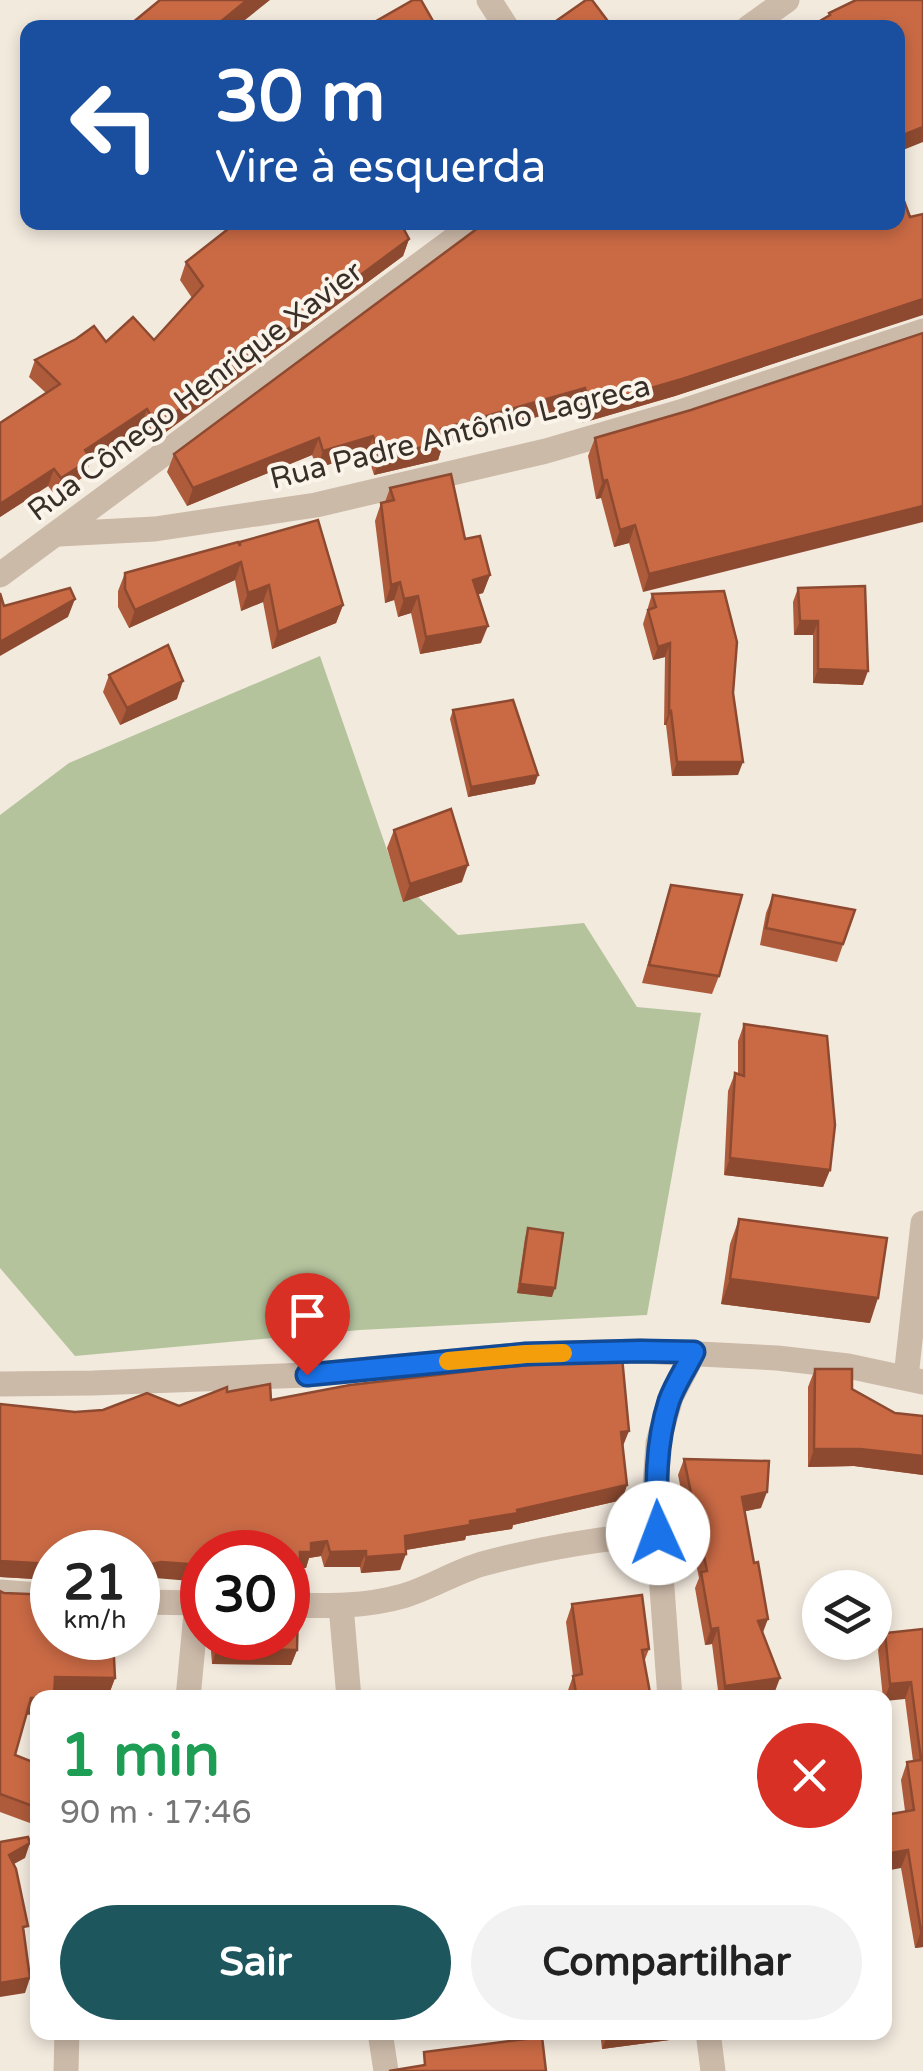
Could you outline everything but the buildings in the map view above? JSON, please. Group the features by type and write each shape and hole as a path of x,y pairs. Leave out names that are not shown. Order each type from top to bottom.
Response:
{"street":[{"path":"759,20 787,0"},
{"name":"Rua Cônego Henrique Xavier","path":"0,576 466,230"},
{"name":"Rua Padre Antônio Lagreca","path":"59,534 155,529 316,505 546,452 923,331"},
{"path":"0,1384 307,1375 526,1354 640,1351 812,1362 914,1379 923,1223"},
{"path":"669,1690 658,1533 658,1443 670,1398 694,1352"},
{"path":"310,1605 341,1606 402,1596 477,1566 536,1550 658,1533"},
{"path":"0,1592 30,1594"},
{"path":"341,1606 347,1690"},
{"path":"189,1690 193,1660"},
{"path":"66,2040 66,2071"},
{"path":"381,2040 386,2071"},
{"path":"709,2040 713,2071"}],"green space":[{"path":"320,656 396,876 458,935 584,923 637,1007 701,1013 647,1315 360,1330 75,1356 0,1268 0,815 69,763"}],"slow traffic":[{"path":"448,1361 563,1353"}],"route":[{"path":"307,1375 526,1354 694,1352 670,1398 658,1443 658,1533"}]}
